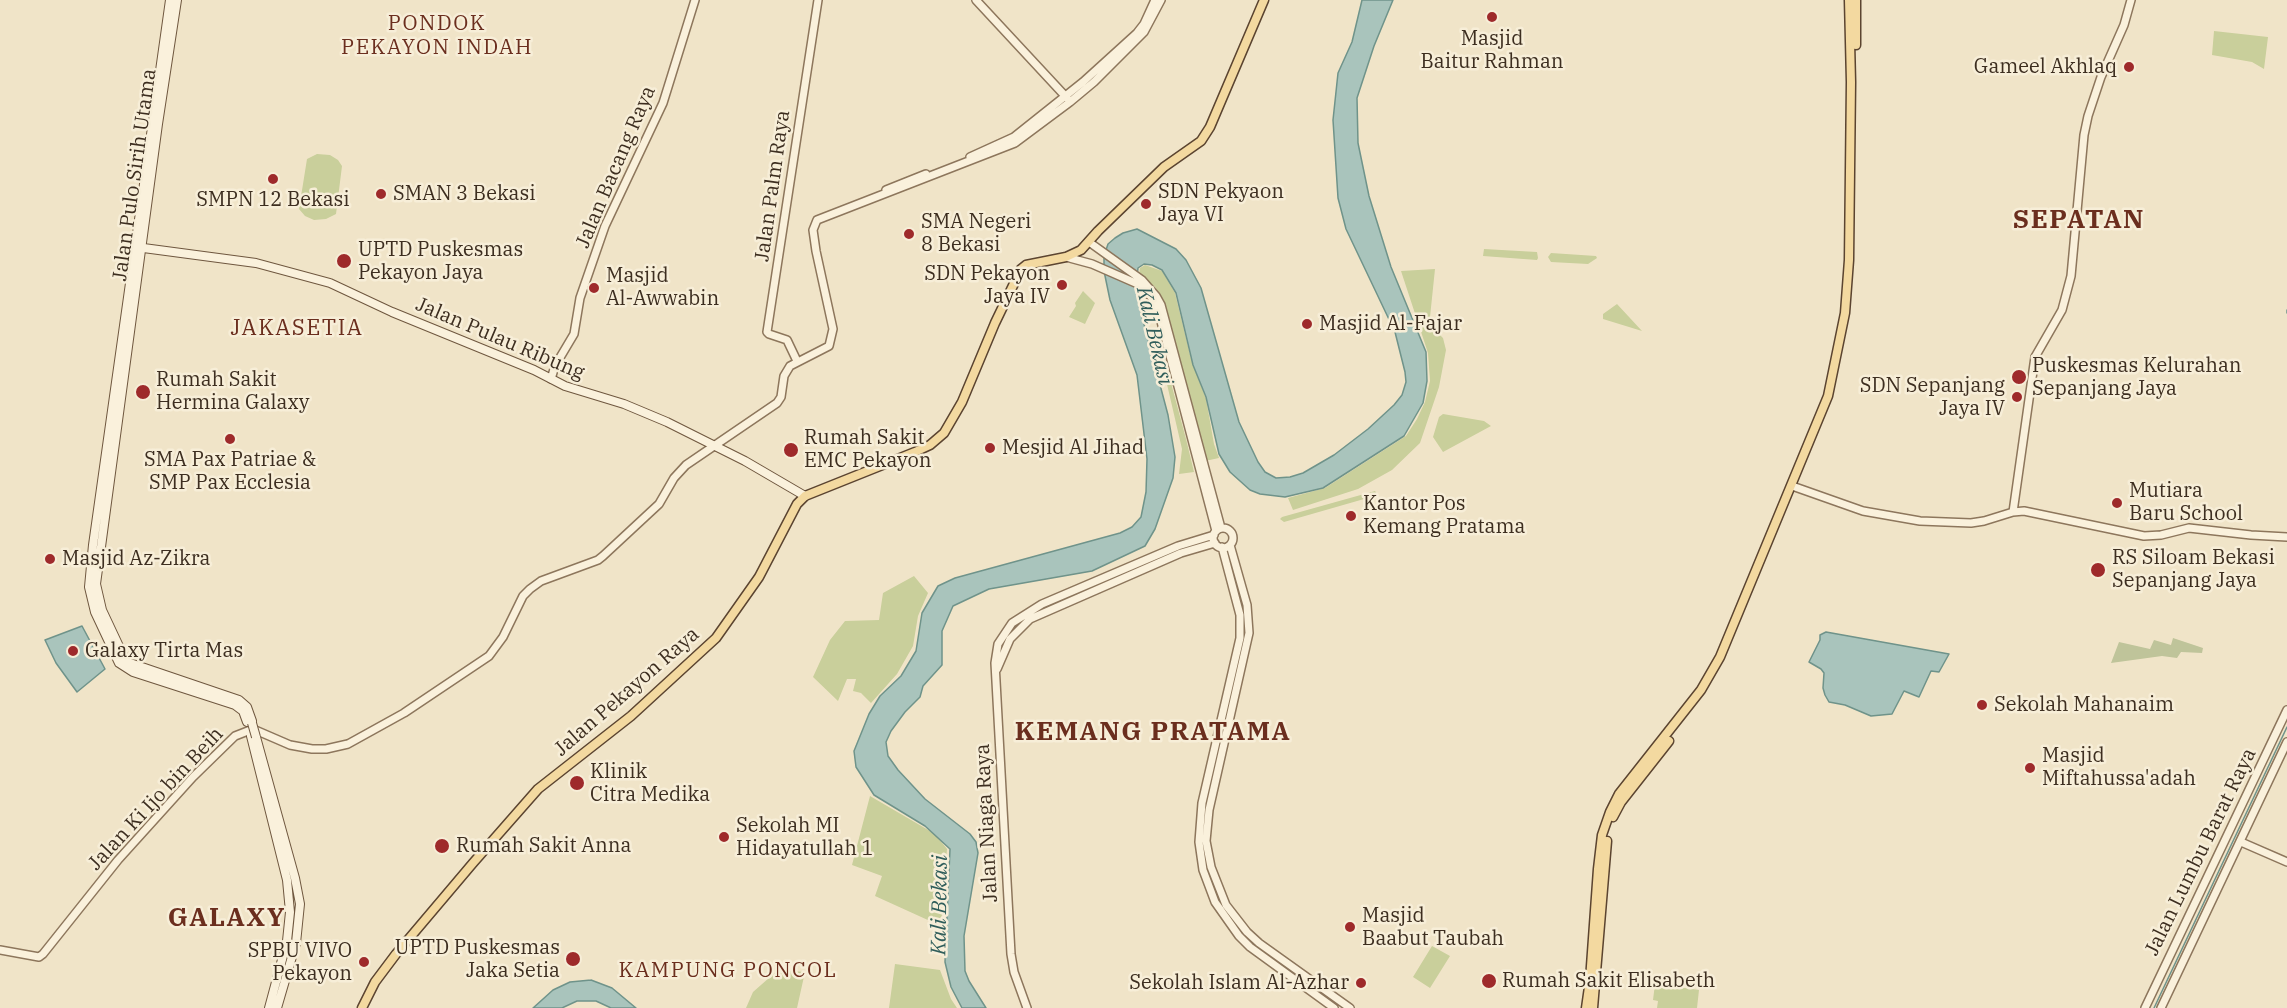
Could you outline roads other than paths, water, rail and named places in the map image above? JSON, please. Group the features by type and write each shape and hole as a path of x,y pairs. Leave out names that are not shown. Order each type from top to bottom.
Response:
{"main road":[{"name":"Jalan Pulo Sirih Utama","path":"170,0 120,380 89,576 91,599 118,663 133,672 239,700 248,709 276,825"},
{"name":"Jalan Pulo Sirih Utama","path":"141,227 177,0"},
{"path":"805,496 915,453 937,441 954,419 1021,269 1026,265 1066,257 1081,250 1164,166 1191,149 1204,136 1264,0"},
{"path":"1593,1008 1606,856 1611,824 1621,802 1674,730 1720,657 1793,487 1828,396 1847,296 1854,90 1853,4"},
{"name":"Jalan Pulau Ribung","path":"138,248 256,263 317,278 392,312 506,357 576,390 624,404 716,446 805,496"},
{"name":"Jalan Pekayon Raya","path":"363,1008 372,987 396,954 538,789 639,710 720,633 759,577 796,504 805,496"},
{"path":"1586,1008 1602,835 1619,794 1664,743"},
{"path":"269,1008 287,941 290,912 287,880 276,825"},
{"path":"276,825 295,878 300,904 296,943 277,1008"}],"street":[{"name":"Jalan Bacang Raya","path":"551,379 555,366 574,334 580,298 604,226 663,103 695,0"},
{"name":"Jalan Palm Raya","path":"797,361 786,338 767,332 818,0"},
{"path":"976,0 1068,100"},
{"path":"1068,100 1137,33 1144,24 1155,0"},
{"path":"797,361 824,350 829,346 832,337 829,308 814,239 815,223 831,213 882,194 891,186 1000,145 1014,137 1094,82 1144,32 1161,0"},
{"path":"2013,512 2035,357 2062,310 2071,276 2084,135 2088,116 2101,77 2124,25 2131,0"},
{"path":"1089,242 1142,280 1156,296 1164,312 1217,531 1218,545 1240,615 1240,638 1202,803 1199,842 1203,870 1215,902 1239,936 1250,947 1334,1008"},
{"path":"1081,250 1093,264"},
{"path":"1066,257 1093,264 1140,285 1158,310 1217,531"},
{"name":"Jalan Ki Ijo bin Beih","path":"0,950 39,957 43,954 118,860 193,777 235,736 253,729 290,745 312,749 332,748 355,740 404,713 473,668 494,651 519,602 527,592 541,581 598,560 603,556 659,504 680,471 777,403 781,397 787,370 797,361"},
{"path":"1793,487 1863,511 1920,521 1971,523 2013,512 2034,513 2144,536 2159,536 2189,528 2287,537"},
{"path":"1217,531 1227,529 1232,535 1230,545 1247,606 1249,633 1209,810 1206,842 1211,867 1226,904 1247,932 1350,1008"},
{"name":"Jalan Niaga Raya","path":"1027,1008 1014,972 1010,942 995,663 998,644 1005,632 1019,617 1042,604 1217,531"},
{"name":"Jalan Niaga Raya","path":"996,672 1010,639 1030,620 1181,553 1218,545 1230,545"},
{"name":"Jalan Lumbu Barat Raya","path":"2145,1008 2287,710"},
{"path":"2162,1008 2287,742"},
{"path":"2241,842 2287,862"}],"water":[{"path":"1362,0 1393,0 1374,46 1357,98 1358,143 1369,196 1391,267 1426,352 1427,381 1423,403 1404,436 1323,488 1285,497 1260,494 1250,490 1230,472 1219,454 1206,397 1193,365 1176,293 1162,270 1144,264 1138,268 1140,309 1168,415 1175,457 1173,478 1155,529 1145,546 1092,571 989,589 953,606 942,631 942,665 923,686 920,697 905,712 886,742 888,756 898,770 925,799 970,834 976,842 978,853 964,936 965,971 986,1008 962,1008 951,987 945,962 950,849 925,826 874,795 856,767 854,751 869,714 880,696 901,676 916,651 922,613 938,586 955,578 1120,533 1132,527 1141,517 1146,492 1147,459 1137,375 1110,300 1104,271 1104,256 1108,244 1115,238 1137,229 1176,249 1186,260 1201,288 1239,422 1265,472 1276,478 1303,473 1334,455 1368,429 1402,395 1406,382 1405,372 1395,332 1346,229 1338,198 1333,120 1338,73 1352,42"},
{"name":"Galaxy Tirta Mas","path":"82,626 105,669 77,692 56,663 45,640"},
{"path":"1826,632 1949,654 1939,672 1931,671 1919,697 1904,691 1892,714 1871,716 1845,705 1829,702 1825,695 1824,673 1809,662 1820,640 1820,635"},
{"path":"591,980 612,988 636,1008 611,1008 596,1001 577,1001 562,1008 533,1008 553,990 570,982"}],"waterway":[{"path":"2154,1008 2287,727"}],"place":[{"name":"Masjid Baitur Rahman","path":"1492,17"},
{"name":"Gameel Akhlaq","path":"2129,67"},
{"name":"SMPN 12 Bekasi","path":"273,179"},
{"name":"SMAN 3 Bekasi","path":"381,194"},
{"name":"SDN Pekyaon Jaya VI","path":"1146,204"},
{"name":"SMA Negeri 8 Bekasi","path":"909,234"},
{"name":"UPTD Puskesmas Pekayon Jaya","path":"344,261"},
{"name":"SDN Pekayon Jaya IV","path":"1062,285"},
{"name":"Masjid Al-Awwabin","path":"594,288"},
{"name":"Masjid Al-Fajar","path":"1307,324"},
{"name":"Puskesmas Kelurahan Sepanjang Jaya","path":"2019,377"},
{"name":"Rumah Sakit Hermina Galaxy","path":"143,392"},
{"name":"SDN Sepanjang Jaya IV","path":"2017,397"},
{"name":"SMA Pax Patriae & SMP Pax Ecclesia","path":"230,439"},
{"name":"Mesjid Al Jihad","path":"990,448"},
{"name":"Rumah Sakit EMC Pekayon","path":"791,450"},
{"name":"Mutiara Baru School","path":"2117,503"},
{"name":"Kantor Pos Kemang Pratama","path":"1351,516"},
{"name":"Masjid Az-Zikra","path":"50,559"},
{"name":"RS Siloam Bekasi Sepanjang Jaya","path":"2098,570"},
{"name":"Galaxy Tirta Mas","path":"73,651"},
{"name":"Sekolah Mahanaim","path":"1982,705"},
{"name":"Masjid Miftahussa'adah","path":"2030,768"},
{"name":"Klinik Citra Medika","path":"577,783"},
{"name":"Sekolah MI Hidayatullah 1","path":"724,837"},
{"name":"Rumah Sakit Anna","path":"442,846"},
{"name":"Masjid Baabut Taubah","path":"1350,927"},
{"name":"UPTD Puskesmas Jaka Setia","path":"573,959"},
{"name":"SPBU VIVO Pekayon","path":"364,962"},
{"name":"Rumah Sakit Elisabeth","path":"1489,981"},
{"name":"Sekolah Islam Al-Azhar","path":"1361,983"}],"district":[{"name":"PONDOK PEKAYON INDAH","path":"437,36"},
{"name":"SEPATAN","path":"2079,220"},
{"name":"JAKASETIA","path":"297,329"},
{"name":"KEMANG PRATAMA","path":"1153,732"},
{"name":"GALAXY","path":"227,918"},
{"name":"KAMPUNG PONCOL","path":"728,971"}],"water label":[{"name":"Kali Bekasi","path":"1154,336"},
{"name":"Kali Bekasi","path":"940,905"}]}
